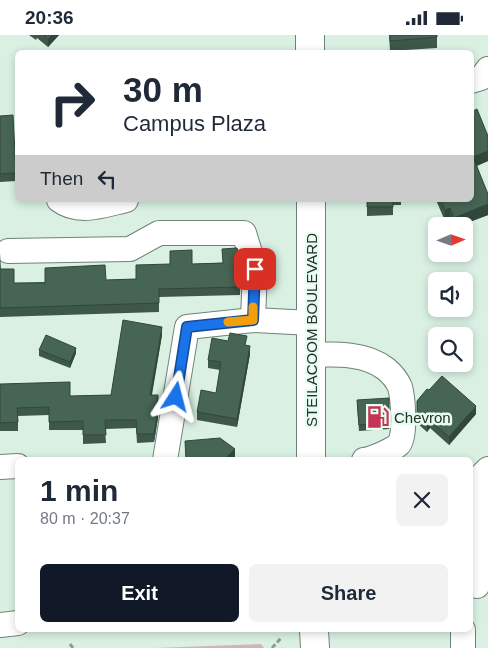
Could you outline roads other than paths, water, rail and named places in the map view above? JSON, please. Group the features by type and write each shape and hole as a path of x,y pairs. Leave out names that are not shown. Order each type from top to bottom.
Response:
{"main road":[{"path":"310,35 310,50"},
{"name":"STEILACOOM BOULEVARD","path":"311,202 311,457"},
{"path":"314,632 315,648"}],"street":[{"path":"474,80 481,78 488,69"},
{"path":"63,202 75,208 90,209 114,202"},
{"path":"8,251 130,249 159,233 244,233 255,269 253,320"},
{"path":"165,457 187,327 253,320 312,323"},
{"path":"312,355 344,354 353,356 384,368 393,376 400,386 403,431 407,451"},
{"path":"371,457 399,444 407,451"},
{"path":"0,467 15,466"},
{"path":"478,586 477,489 481,476 488,469"},
{"path":"0,625 15,623"},
{"path":"463,632 463,648"}],"place":[{"name":"Chevron","path":"378,417"}]}
